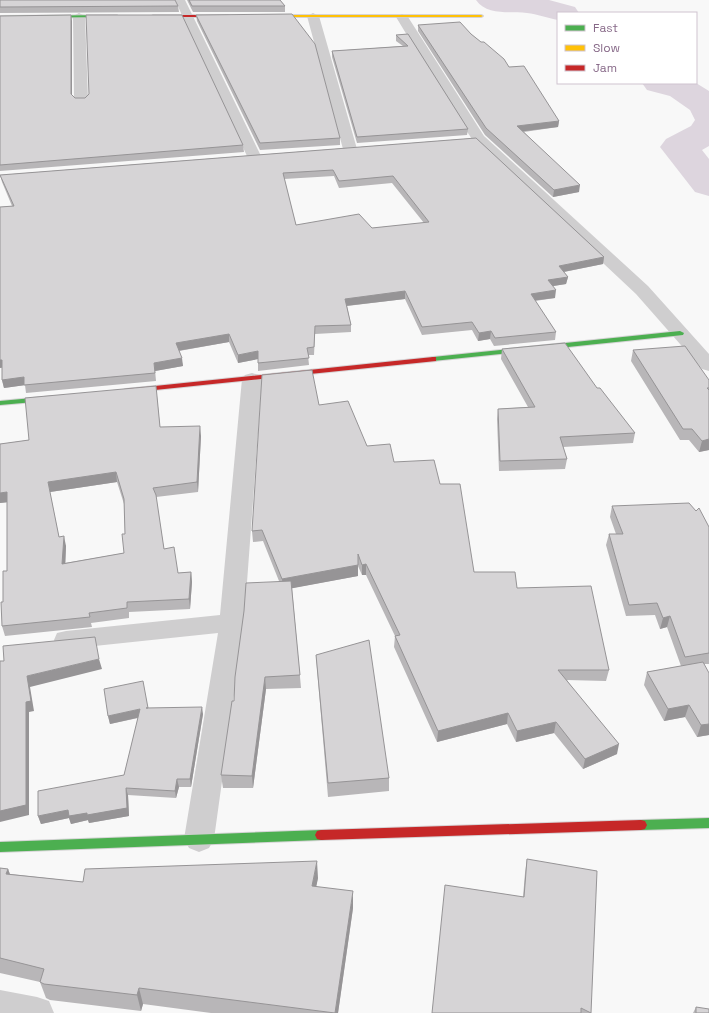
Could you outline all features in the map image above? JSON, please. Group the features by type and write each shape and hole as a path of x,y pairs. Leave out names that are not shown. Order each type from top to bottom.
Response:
{"street":[{"path":"180,0 254,156"},
{"path":"79,16 81,100"},
{"path":"0,17 126,16"},
{"path":"141,16 235,16"},
{"path":"250,16 481,16"},
{"path":"313,16 350,149"},
{"path":"402,17 479,139 642,290 709,365"},
{"path":"464,140 479,139"},
{"path":"334,150 365,148"},
{"path":"238,158 270,155"},
{"path":"118,392 680,333"},
{"path":"199,838 232,623 252,379"},
{"path":"0,403 63,397"},
{"path":"46,642 232,623"},
{"path":"0,847 199,838 709,823"},
{"path":"0,1006 37,1013"}],"building":[{"path":"0,0 175,0 178,6 0,7"},
{"path":"189,0 280,0 285,6 192,6"},
{"path":"292,14 315,44 340,138 260,143 196,15"},
{"path":"71,15 71,94 75,98 85,98 89,94 86,15 182,15 243,145 0,165 0,16"},
{"path":"460,22 471,34 481,42 484,42 504,59 509,67 524,66 559,121 517,126 580,185 554,190 486,128 418,25"},
{"path":"408,34 468,129 357,137 332,51 408,46 396,35"},
{"path":"476,138 604,257 559,266 568,277 548,280 556,290 531,294 556,332 495,338 491,331 479,333 472,322 422,327 405,291 345,299 351,325 315,326 314,347 307,348 309,358 258,363 258,351 238,355 229,334 176,343 182,358 154,363 155,373 24,385 24,377 2,380 2,360 0,360 0,207 14,206 0,175","holes":["333,170 339,181 393,176 429,222 372,228 359,214 296,225 283,173"]},
{"path":"565,343 597,388 600,388 635,433 560,437 567,459 500,461 498,409 535,407 502,349"},
{"path":"685,346 709,380 709,388 707,388 709,390 709,439 702,441 692,429 683,429 633,350"},
{"path":"312,370 319,405 348,401 367,446 390,444 394,462 434,460 440,484 460,484 474,572 515,572 517,588 591,586 609,670 558,670 619,744 585,759 556,722 517,731 508,713 438,731 395,636 400,635 366,564 362,565 358,554 358,565 282,579 262,530 252,531 262,375"},
{"path":"156,386 160,427 200,426 197,482 153,488 156,495 164,549 174,547 178,573 191,572 189,599 127,602 127,608 89,613 90,617 2,626 1,602 3,602 3,571 7,571 7,492 0,493 0,444 29,440 25,398","holes":["116,472 124,499 125,534 122,534 124,553 62,564 64,536 59,537 48,482"]},
{"path":"689,503 696,511 699,508 709,527 709,653 685,657 670,616 663,618 657,603 629,605 609,534 623,534 612,506"},
{"path":"291,581 300,675 265,677 252,776 221,775 232,701 234,701 235,677 244,611 246,583"},
{"path":"95,637 99,659 27,676 31,701 26,702 26,805 0,811 0,661 4,661 3,646"},
{"path":"369,640 389,778 328,783 316,655"},
{"path":"703,662 709,673 709,724 701,725 689,705 668,709 647,672"},
{"path":"143,681 148,708 202,707 190,779 177,779 175,791 126,788 127,808 87,815 87,813 69,816 68,810 38,816 38,791 124,775 140,709 108,716 104,689"},
{"path":"527,859 597,871 591,1013 581,1008 581,1013 432,1013 445,885 524,897"},
{"path":"317,861 312,886 353,891 335,1013 139,988 137,995 44,984 40,982 44,969 0,958 0,868 8,869 6,874 83,882 85,869"},
{"path":"696,1007 709,1009 709,1013 696,1013"}],"waterway":[{"path":"491,0 506,4 527,4 560,12"},
{"path":"663,84 682,89 707,105 709,114"},
{"path":"709,127 706,133 679,147 709,184"}],"traffic: fast":[{"path":"0,17 115,16"},
{"path":"433,359 680,333"},
{"path":"0,403 54,398"},
{"path":"641,825 709,823"},
{"path":"0,847 321,835"}],"traffic: slow":[{"path":"263,16 481,16"}],"traffic: jam":[{"path":"153,16 227,16"},
{"path":"126,391 433,359"},
{"path":"321,835 641,825"}]}
